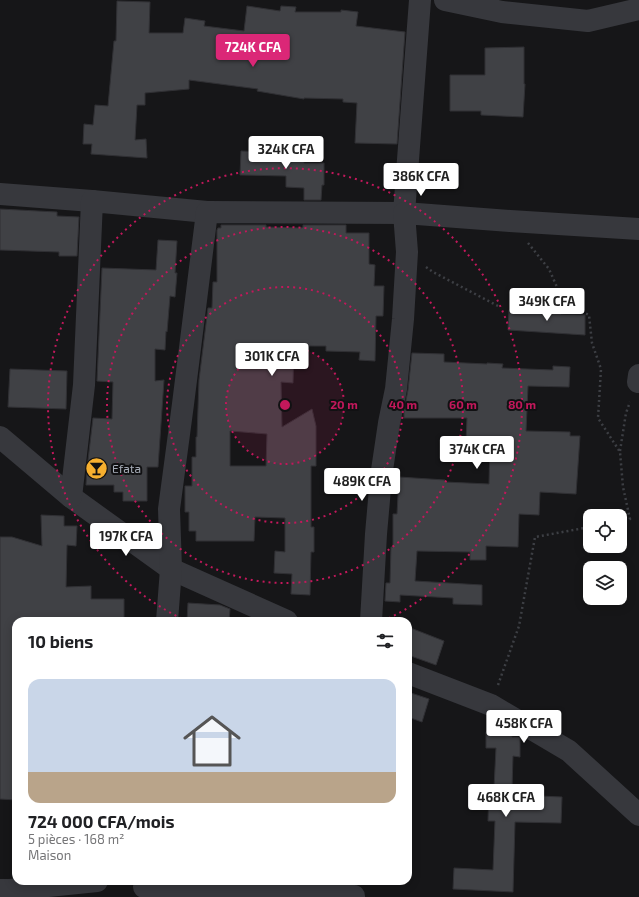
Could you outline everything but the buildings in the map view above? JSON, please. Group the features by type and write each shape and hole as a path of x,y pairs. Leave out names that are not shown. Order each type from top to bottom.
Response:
{"street":[{"path":"371,617 381,477 396,389 403,319 407,252 404,213 420,0"},
{"path":"444,0 502,12 588,21 639,9"},
{"path":"0,194 207,212 404,213 639,229"},
{"path":"71,497 84,385 92,201"},
{"path":"167,617 171,569 169,509 184,404 207,212"},
{"path":"0,437 71,497 171,569 278,617"},
{"path":"412,675 491,705 569,751 639,815"},
{"path":"0,890 58,885"},
{"path":"144,888 357,891"}],"path":[{"path":"510,221 549,269 564,303 589,315 592,343 600,369 598,418 620,452"},
{"path":"407,252 433,272 498,306"},
{"path":"627,520 630,520 623,487 620,452 626,413 639,378"},
{"path":"491,705 519,626 534,537 583,528"}],"place":[{"name":"Efata","path":"97,468"}]}
